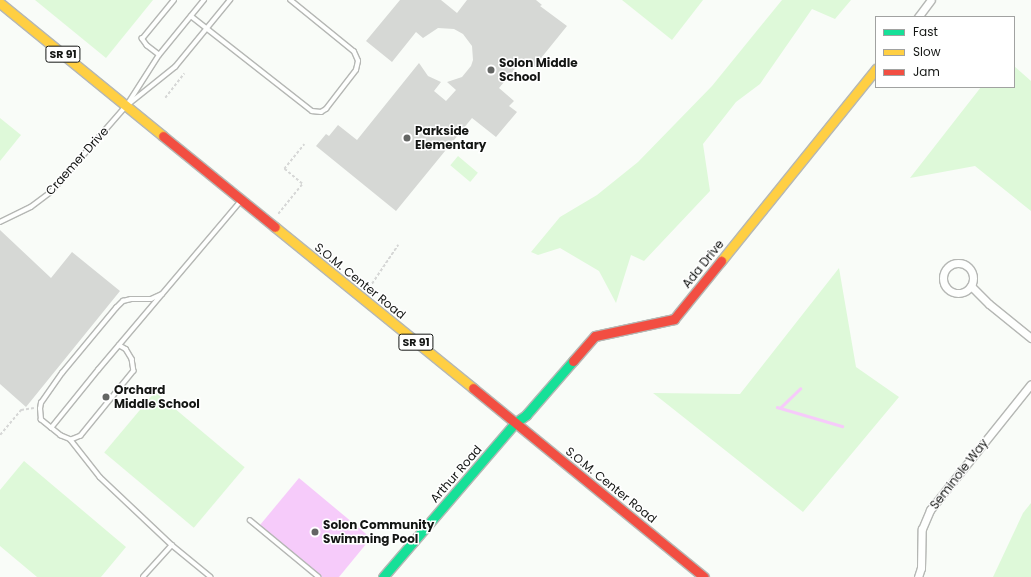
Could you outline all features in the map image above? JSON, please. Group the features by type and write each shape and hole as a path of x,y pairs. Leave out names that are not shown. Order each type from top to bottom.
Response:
{"main road":[{"name":"S.O.M. Center Road","path":"0,3 704,577"},
{"name":"Ada Drive","path":"515,423 526,415 595,336 674,320 875,70"},
{"name":"Arthur Road","path":"384,577 515,423"}],"street":[{"path":"919,16 931,0"},
{"path":"954,264 964,264 968,267 973,276 971,286 964,292 955,292 950,290 945,284 944,279 946,270 954,264"},
{"path":"971,286 989,304 1031,338"},
{"name":"Seminole Way","path":"918,577 921,568 922,529 930,510 1031,384"}],"lane":[{"path":"159,54 147,46 142,39 174,0"},
{"path":"127,105 159,54 204,0"},
{"path":"127,105 175,67 230,0"},
{"path":"191,16 312,112 321,112 326,109 356,70 358,61 354,52 290,0"},
{"name":"Craemer Drive","path":"0,222 31,207 52,191 127,105"},
{"path":"51,428 242,200"},
{"path":"163,294 151,299 131,299 123,301 116,308 62,373 41,403 41,420 61,436 71,440 100,477 172,545 211,577"},
{"path":"71,440 81,436 134,371 132,359 126,349 119,345"},
{"path":"250,520 319,577"},
{"path":"143,577 172,545"}],"path":[{"path":"166,98 184,74"},
{"path":"278,214 302,184 284,169 304,144"},
{"path":"370,288 398,245"},
{"path":"0,435 22,410 34,408"}],"green space":[{"path":"35,0 153,0 106,58"},
{"path":"622,0 703,0 672,40"},
{"path":"782,0 851,0 835,19 812,9 760,84 736,102 703,144 710,191 644,261 631,255 616,303 599,271 560,248 538,255 531,252 560,217 597,195 638,162 712,86"},
{"path":"1015,67 1031,81 1031,211 975,166 910,178 980,88 1015,88"},
{"path":"0,118 21,135 0,161"},
{"path":"458,156 478,173 470,182 450,165"},
{"path":"839,268 856,367 899,397 803,512 653,393 740,394"},
{"path":"155,392 245,467 194,528 104,453"},
{"path":"24,461 126,547 101,577 37,577 0,546 0,490"},
{"path":"1031,503 1031,577 993,577 1023,513"}],"shaded area":[{"name":"Solon Community Swimming Pool","path":"299,478 371,538 339,577 322,577 260,525"}],"building":[{"path":"400,0 441,0 457,13 467,0 536,0 542,5 540,6 567,26 533,68 523,59 499,88 514,101 509,106 517,112 496,137 472,118 396,211 316,146 326,134 329,136 338,125 357,140 419,63 428,76 441,82 434,91 446,101 456,90 447,82 462,77 471,66 473,60 472,46 463,34 454,29 438,28 423,38 416,32 392,62 366,41"},
{"path":"0,230 51,278 72,252 120,291 26,407 0,384"}],"waterway":[{"path":"780,408 800,389"},
{"path":"777,407 842,426"}],"traffic: fast":[{"path":"383,577 515,423 526,415 573,361"}],"traffic: slow":[{"path":"0,3 163,136"},
{"path":"721,261 875,70"},
{"path":"275,227 473,388"}],"traffic: jam":[{"path":"163,136 275,227"},
{"path":"573,361 595,336 674,319 721,261"},
{"path":"473,388 704,577"}],"place":[{"name":"Solon Middle School","path":"491,70"},
{"name":"Parkside Elementary","path":"407,138"},
{"name":"Orchard Middle School","path":"106,397"},
{"name":"Solon Community Swimming Pool","path":"315,532"}]}
